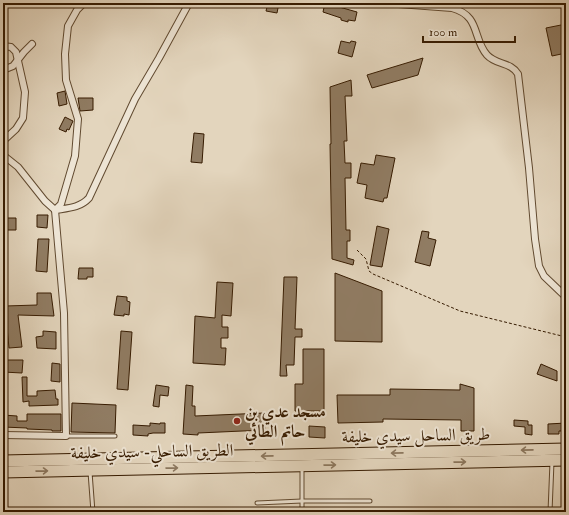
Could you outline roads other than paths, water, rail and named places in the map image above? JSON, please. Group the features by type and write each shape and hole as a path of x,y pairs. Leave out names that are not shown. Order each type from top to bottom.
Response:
{"highway":[{"name":"طريق الساحل سيدي خليفة","path":"3,461 89,465 566,449"},
{"name":"الطريق الساحلي- سيدي خليفة","path":"3,472 89,465 302,465 566,460"}],"street":[{"path":"55,210 61,204 75,156 78,119 66,80 65,54 68,26 77,10 84,3"},
{"path":"55,210 76,206 89,198 135,99 189,3"},
{"path":"385,3 452,8 460,10 470,18 488,56 510,66 518,74 529,168 534,239 539,266 544,276 566,297"},
{"path":"3,70 13,66 32,44"},
{"path":"3,46 11,47 16,52 24,92 23,118 16,129 3,141"},
{"path":"3,155 18,167 45,201 55,210 64,313 66,436 3,435"}],"lane":[{"path":"66,436 115,436"},
{"path":"550,512 552,460"},
{"path":"89,465 93,512"},
{"path":"302,465 302,512"},
{"path":"257,503 302,501 370,501"}],"place":[{"name":"مسجد عدي بن حاتم الطائي","path":"237,421"}]}
